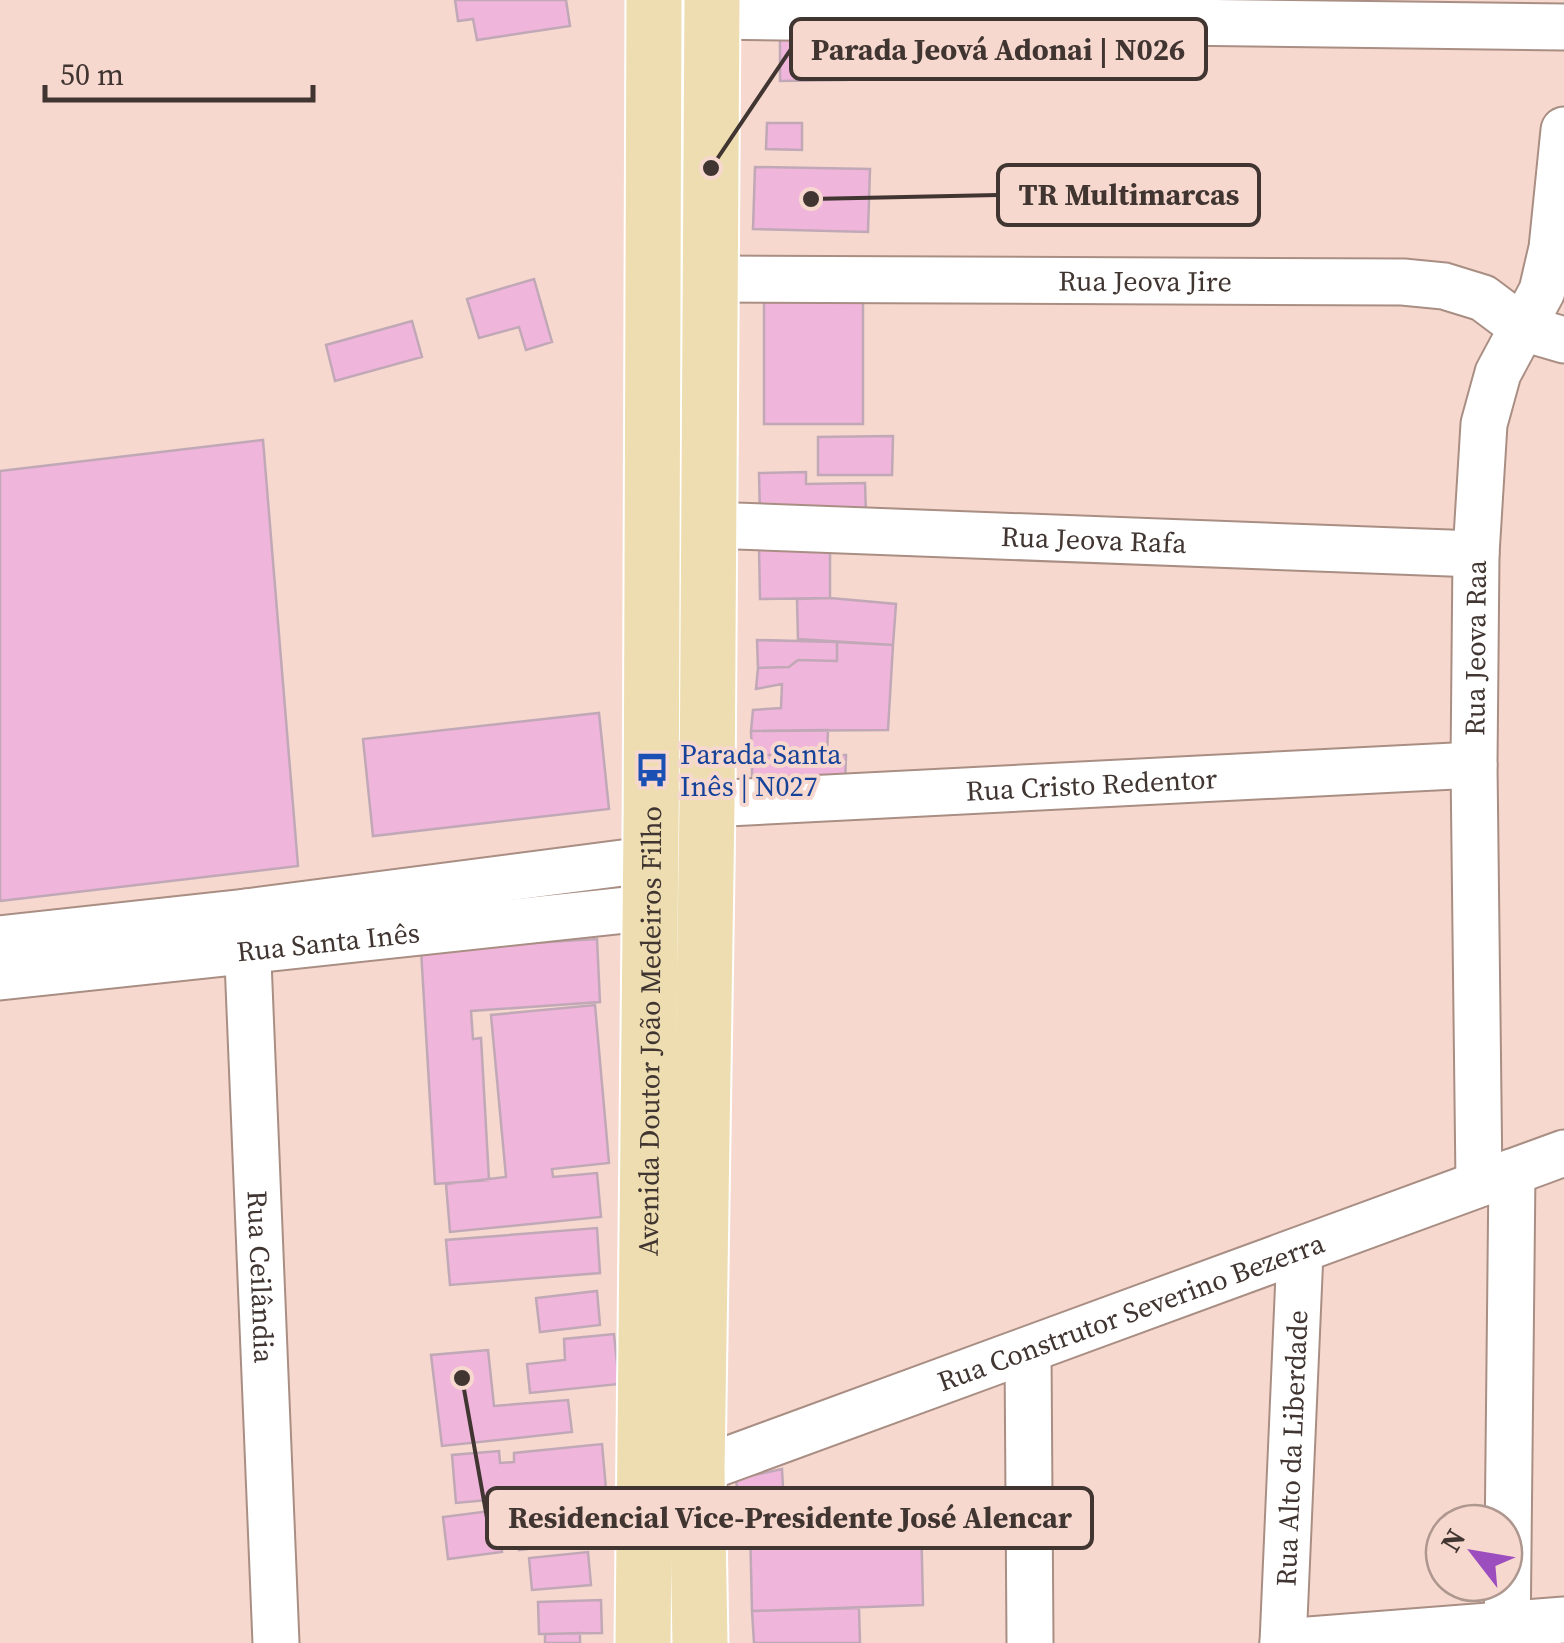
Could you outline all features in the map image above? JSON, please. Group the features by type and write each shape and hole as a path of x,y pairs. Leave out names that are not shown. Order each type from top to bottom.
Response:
{"main road":[{"name":"Avenida Doutor João Medeiros Filho","path":"643,1643 653,883 654,0"},
{"name":"Avenida Doutor João Medeiros Filho","path":"700,1643 697,1471 707,804 712,8"}],"street":[{"path":"712,8 1564,26"},
{"name":"Rua Jeova Raa","path":"1507,1633 1496,1178 1474,765 1476,554 1484,424 1498,373 1544,334 1542,292 1552,248 1564,130"},
{"name":"Rua Jeova Jire","path":"710,279 1403,282 1444,286 1483,298 1544,334"},
{"name":"Rua Jeova Rafa","path":"708,525 1476,554"},
{"name":"Rua Cristo Redentor","path":"707,804 1474,765"},
{"name":"Rua Santa Inês","path":"0,977 248,931 653,883"},
{"name":"Rua Santa Inês","path":"0,938 248,931"},
{"name":"Rua Ceilândia","path":"248,931 276,1643"},
{"name":"Rua Construtor Severino Bezerra","path":"697,1471 1564,1153"},
{"name":"Rua Alto da Liberdade","path":"1283,1643 1300,1252"},
{"path":"1028,1352 1030,1643"},
{"path":"1283,1643 1507,1633 1564,1620"}],"building":[{"path":"455,0 566,0 570,26 477,40 473,19 458,21"},
{"path":"845,39 846,80 780,81 780,40"},
{"path":"767,123 802,123 802,150 766,149"},
{"path":"755,167 870,169 868,232 753,229"},
{"path":"534,279 552,342 526,350 519,327 479,338 467,299"},
{"path":"863,299 863,424 764,424 764,300"},
{"path":"412,321 422,357 335,381 326,345"},
{"path":"893,436 892,475 818,475 818,437"},
{"path":"263,440 298,866 0,901 0,471"},
{"path":"806,472 806,484 865,483 866,515 760,517 759,473"},
{"path":"830,548 830,598 760,599 759,549"},
{"path":"797,599 896,604 893,645 798,639"},
{"path":"757,640 837,642 837,661 798,660 789,667 758,668"},
{"path":"837,642 893,645 888,730 751,731 753,710 781,708 782,684 756,689 758,668 789,667 798,660 837,661"},
{"path":"599,713 609,809 373,836 363,739"},
{"path":"828,730 827,755 752,755 751,731"},
{"path":"752,755 846,755 845,786 752,785"},
{"path":"597,939 600,1002 471,1011 473,1039 481,1038 489,1180 435,1184 421,950"},
{"path":"595,1005 609,1163 552,1169 553,1177 597,1173 601,1217 450,1232 446,1184 506,1177 491,1015"},
{"path":"597,1228 600,1273 450,1285 446,1240"},
{"path":"597,1291 600,1325 540,1332 536,1298"},
{"path":"614,1334 619,1384 530,1393 527,1364 565,1360 564,1339"},
{"path":"488,1350 494,1406 568,1400 572,1432 442,1446 431,1355"},
{"path":"602,1444 606,1489 456,1503 452,1455 499,1451 500,1463 514,1462 514,1453"},
{"path":"782,1469 785,1524 741,1526 736,1479"},
{"path":"601,1497 607,1539 519,1550 516,1527 499,1529 502,1552 448,1559 443,1517"},
{"path":"921,1519 923,1605 752,1611 750,1525"},
{"path":"588,1552 591,1585 532,1590 529,1558"},
{"path":"601,1600 602,1633 539,1634 538,1602"},
{"path":"859,1608 860,1643 754,1643 752,1611"},
{"path":"580,1633 580,1643 545,1643 545,1634"}],"place":[{"name":"Parada Jeová Adonai | N026","path":"711,168"},
{"name":"TR Multimarcas","path":"811,199"},
{"name":"Parada Santa Inês | N027","path":"652,770"},
{"name":"Residencial Vice-Presidente José Alencar","path":"462,1378"}]}
